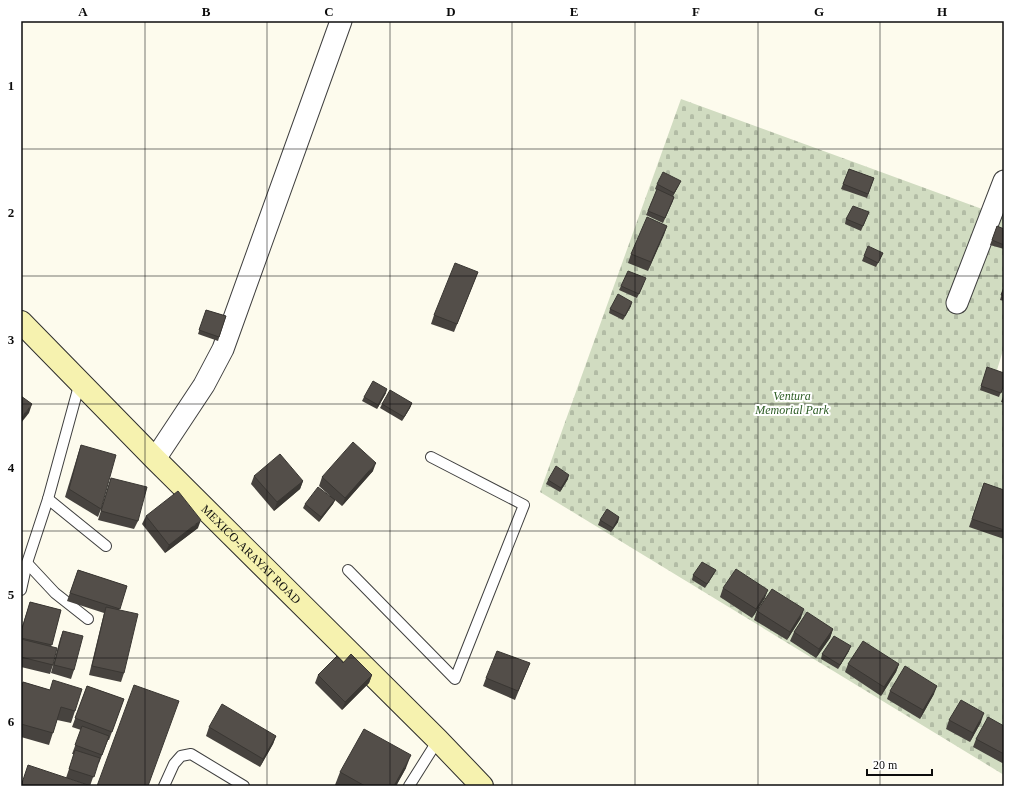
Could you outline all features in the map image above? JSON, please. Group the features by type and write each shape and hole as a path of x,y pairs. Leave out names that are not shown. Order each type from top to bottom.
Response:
{"main road":[{"name":"MEXICO-ARAYAT ROAD","path":"21,322 155,459 438,740 482,786"}],"street":[{"path":"155,459 204,385 223,349 341,21"},
{"path":"957,303 1004,181"}],"lane":[{"path":"21,590 27,563 48,499 80,382"},
{"path":"348,570 455,679 524,505 431,456"},
{"path":"48,499 106,546"},
{"path":"27,563 54,593 88,619"},
{"path":"409,786 438,740"},
{"path":"164,786 174,764 181,756 191,754 244,786"}],"green space":[{"name":"Ventura Memorial Park","path":"681,99 1004,217 1004,347 997,370 1004,373 1004,775 540,492"}],"building":[{"path":"849,169 874,178 868,194 843,184"},
{"path":"663,172 681,181 674,193 657,184"},
{"path":"657,189 674,197 665,218 648,211"},
{"path":"853,206 869,212 863,226 846,219"},
{"path":"647,217 667,226 651,262 631,254"},
{"path":"997,226 1004,229 1004,245 992,240"},
{"path":"868,246 883,253 878,263 864,256"},
{"path":"455,263 478,272 457,324 434,315"},
{"path":"628,271 646,278 639,294 621,286"},
{"path":"1004,287 1004,296 1001,295"},
{"path":"618,294 632,302 625,316 610,309"},
{"path":"206,310 226,316 219,337 199,330"},
{"path":"987,367 1004,373 1004,384 1001,393 981,386"},
{"path":"373,381 387,389 378,405 364,397"},
{"path":"390,390 412,403 404,417 382,404"},
{"path":"21,396 32,404 21,418"},
{"path":"353,442 376,463 345,498 322,477"},
{"path":"81,445 116,455 101,509 69,489"},
{"path":"280,454 303,481 277,502 254,476"},
{"path":"556,466 569,475 561,488 548,480"},
{"path":"111,478 147,487 138,521 101,511"},
{"path":"984,483 1004,490 1004,530 972,519"},
{"path":"318,487 335,500 321,517 305,504"},
{"path":"178,491 201,520 169,545 146,516"},
{"path":"607,509 619,517 613,528 600,520"},
{"path":"702,562 716,570 707,584 693,575"},
{"path":"736,569 768,590 756,609 723,588"},
{"path":"78,570 127,586 120,609 70,593"},
{"path":"772,589 804,609 790,632 757,611"},
{"path":"30,602 61,610 52,645 21,638 21,632"},
{"path":"106,607 138,614 124,673 92,666"},
{"path":"807,612 833,629 819,649 794,632"},
{"path":"63,631 83,636 74,670 54,665"},
{"path":"834,636 851,646 840,665 822,654"},
{"path":"21,639 57,648 53,665 21,657"},
{"path":"863,641 899,664 884,687 848,664"},
{"path":"497,651 530,663 518,691 486,678"},
{"path":"351,654 372,675 345,702 318,675 337,656 343,663"},
{"path":"905,666 937,686 923,710 890,691"},
{"path":"53,680 82,689 75,711 61,707 53,733 21,724 21,689 23,682 50,690"},
{"path":"134,685 179,701 148,786 97,786"},
{"path":"87,686 124,699 112,732 75,718"},
{"path":"961,700 984,713 973,733 949,720"},
{"path":"222,704 276,736 263,759 209,727"},
{"path":"988,717 1004,726 1004,754 976,739"},
{"path":"82,726 109,736 102,755 75,745"},
{"path":"364,729 411,755 394,786 365,786 340,772"},
{"path":"75,750 100,758 94,777 69,769"},
{"path":"28,765 91,786 21,786"}]}
